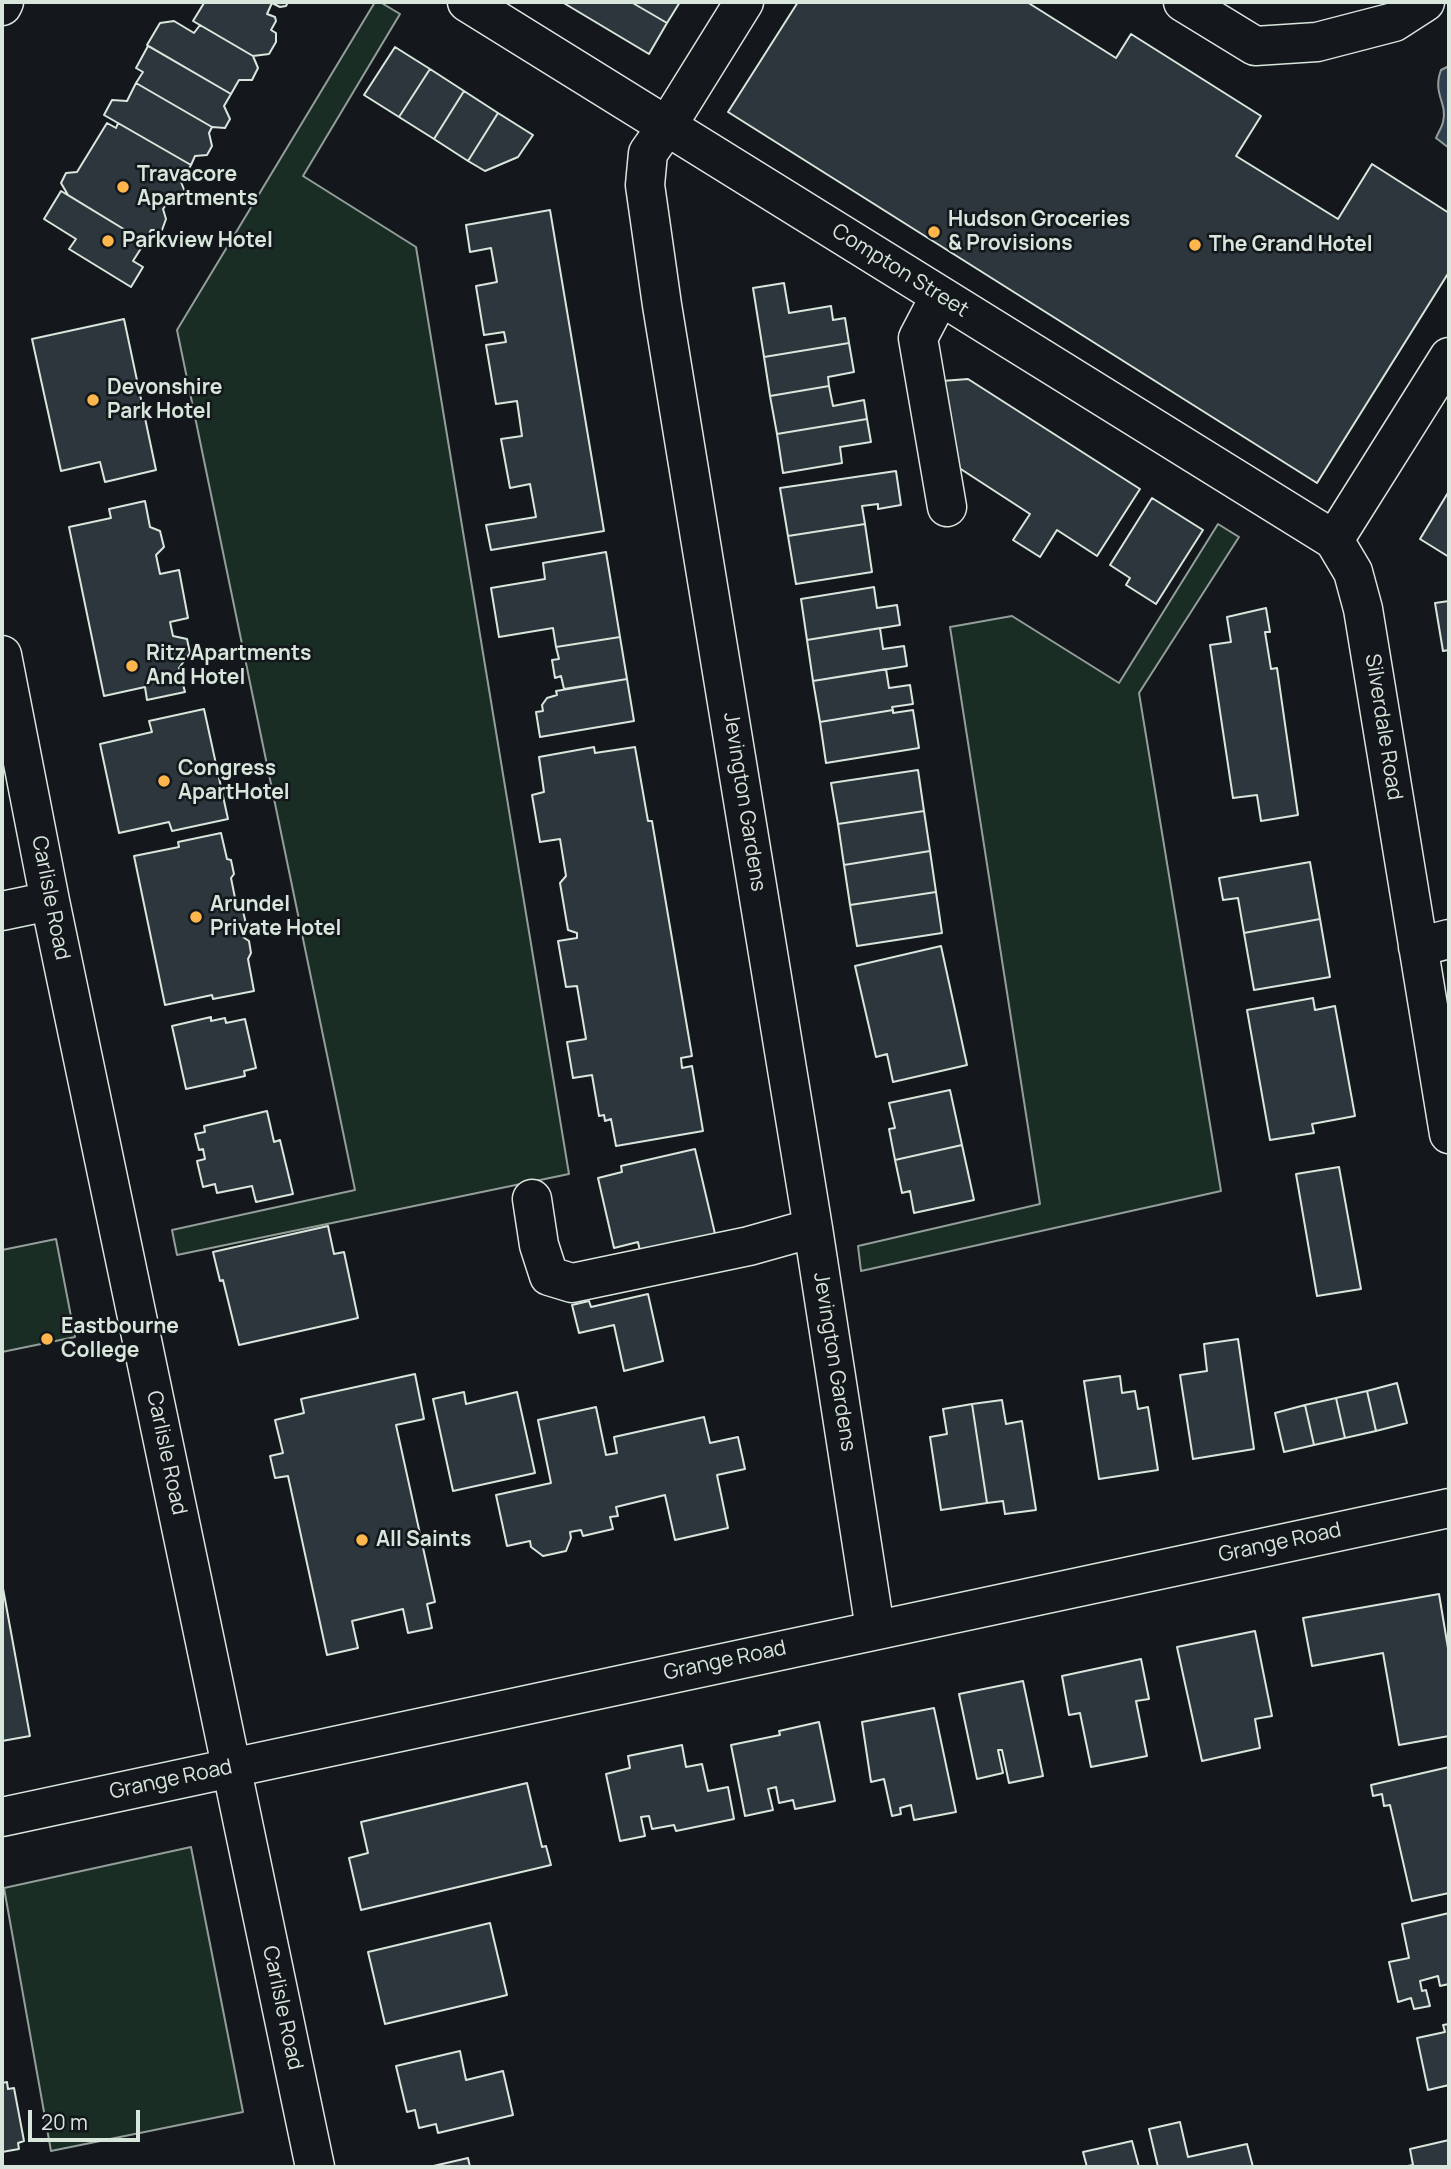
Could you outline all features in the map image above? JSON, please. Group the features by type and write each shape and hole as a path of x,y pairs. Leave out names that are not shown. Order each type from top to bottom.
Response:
{"street":[{"name":"Compton Street","path":"467,2 1334,540"},
{"name":"Jevington Gardens","path":"744,2 648,153 645,185 662,305 814,1228 875,1629"},
{"path":"1183,2 1255,46 1317,42 1394,22 1425,2"},
{"path":"940,296 918,338 947,507"},
{"path":"1334,540 1449,357"},
{"name":"Silverdale Road","path":"1334,540 1353,572 1363,609 1434,943 1449,1134"},
{"name":"Carlisle Road","path":"2,655 50,901 315,2167"},
{"path":"2,911 50,901"},
{"path":"532,1199 539,1245 549,1276 572,1283 749,1246 814,1228"},
{"name":"Grange Road","path":"2,1817 1449,1508"}],"green space":[{"path":"375,2 380,2 400,14 303,176 416,247 569,1174 177,1255 172,1230 355,1190 177,330"},
{"path":"1218,524 1239,537 1139,693 1221,1191 861,1271 858,1246 1040,1204 950,627 1012,616 1119,683"},
{"path":"56,1239 75,1337 2,1352 2,1250"},
{"path":"191,1847 243,2112 51,2151 4,1888"}],"water":[{"path":"1449,66 1449,148 1436,138 1444,115 1439,78 1441,70"}],"building":[{"path":"201,2 288,2 286,6 280,7 272,3 267,14 275,17 276,21 271,30 276,33 276,42 269,54 253,56 193,21 204,3"},
{"path":"562,2 631,2 667,23 649,54"},
{"path":"631,2 680,2 667,23"},
{"name":"The Grand Hotel","path":"798,2 1027,2 1116,58 1131,34 1261,116 1236,156 1338,219 1372,164 1449,213 1449,272 1317,483 728,112"},
{"path":"174,21 194,33 200,25 253,56 258,68 252,80 239,80 231,94 147,45 160,23"},
{"path":"148,46 231,94 224,106 230,119 225,128 212,127 136,83 143,72 136,68"},
{"path":"395,47 430,69 399,117 364,95"},
{"path":"430,69 464,91 434,139 399,117"},
{"path":"136,83 212,127 209,133 212,146 207,155 195,156 191,165 104,115 112,100 127,101"},
{"path":"464,91 498,113 468,161 434,139"},
{"path":"498,113 533,135 518,157 485,171 468,161"},
{"name":"Travacore Apartments","path":"107,123 116,128 118,123 191,165 181,182 185,192 179,203 166,205 163,209 166,219 162,230 151,230 145,242 68,195 61,183 66,173 77,172"},
{"name":"Parkview Hotel","path":"61,191 145,242 133,261 143,267 131,287 69,249 76,239 44,219"},
{"path":"550,210 604,531 491,550 486,525 536,517 530,484 510,488 501,439 522,436 517,401 496,404 486,345 506,342 504,332 484,335 476,286 497,282 491,248 470,252 466,225"},
{"path":"784,283 789,313 831,306 833,320 845,318 849,343 764,357 753,288"},
{"name":"Devonshire Park Hotel","path":"124,319 156,470 105,482 100,462 61,471 32,339"},
{"path":"849,343 854,372 828,377 829,386 770,396 764,357"},
{"path":"968,379 1140,489 1097,556 1057,530 1040,557 1013,540 1030,514 953,464 942,381"},
{"path":"829,386 833,406 864,400 867,419 777,434 770,396"},
{"path":"867,419 871,442 840,447 842,463 783,473 777,434"},
{"path":"896,471 901,505 878,509 878,504 862,506 865,524 788,536 780,488"},
{"path":"1449,491 1449,557 1420,539"},
{"path":"1152,498 1203,530 1156,604 1126,585 1130,578 1110,565"},
{"path":"145,501 150,527 160,531 164,547 156,555 160,574 179,570 188,618 170,622 173,636 187,639 190,653 179,668 185,692 147,700 145,687 104,696 69,527 111,518 109,509"},
{"path":"865,524 872,572 796,584 788,536"},
{"path":"606,552 620,637 556,647 553,628 499,637 491,588 545,579 543,563"},
{"path":"874,587 877,608 897,605 900,625 807,640 801,599"},
{"path":"1449,601 1449,650 1443,651 1435,603"},
{"path":"1266,608 1270,632 1265,632 1271,669 1277,668 1298,815 1261,821 1257,795 1233,798 1210,645 1231,642 1227,617"},
{"path":"880,628 883,649 904,646 907,666 813,681 807,640"},
{"path":"620,637 627,679 564,689 561,676 555,678 552,660 559,659 556,647"},
{"path":"886,669 889,688 910,685 913,704 820,722 813,681"},
{"path":"627,679 634,721 540,737 536,712 543,711 542,705 547,698 557,695 556,691"},
{"name":"Congress ApartHotel","path":"204,709 228,819 172,831 169,822 119,833 100,744 152,732 149,721"},
{"path":"893,710 893,713 913,710 919,748 826,763 820,722"},
{"path":"594,747 595,753 635,747 648,821 652,821 692,1056 681,1058 682,1068 692,1066 703,1131 616,1146 611,1119 605,1121 604,1115 599,1116 592,1075 573,1078 567,1042 586,1039 577,986 566,987 558,941 577,938 577,933 568,930 560,883 566,876 560,839 540,842 532,795 544,792 539,757"},
{"path":"918,770 924,811 838,824 831,783"},
{"path":"924,811 930,851 844,865 838,824"},
{"name":"Arundel Private Hotel","path":"221,833 227,859 231,860 234,874 231,878 237,908 243,911 246,924 241,929 243,937 249,941 251,953 248,959 254,991 213,999 212,995 165,1005 134,856 179,847 178,842"},
{"path":"930,851 936,892 850,905 844,865"},
{"path":"1310,862 1320,919 1244,933 1238,898 1223,900 1219,878"},
{"path":"936,892 942,933 857,946 850,905"},
{"path":"1320,919 1330,977 1254,990 1244,933"},
{"path":"941,946 967,1065 893,1082 887,1054 876,1057 855,966"},
{"path":"1313,998 1315,1010 1335,1006 1355,1116 1312,1124 1314,1133 1270,1140 1247,1010"},
{"path":"211,1017 211,1021 225,1018 226,1023 245,1019 256,1068 244,1071 245,1076 186,1089 172,1026"},
{"path":"950,1090 962,1145 895,1160 889,1129 895,1128 889,1103"},
{"path":"267,1111 274,1142 280,1140 293,1194 256,1202 252,1186 217,1193 215,1184 203,1187 197,1161 205,1159 203,1149 199,1150 195,1134 205,1132 204,1126"},
{"path":"962,1145 974,1200 914,1213 910,1191 902,1193 895,1160"},
{"path":"695,1149 716,1238 641,1256 638,1242 614,1248 598,1178 622,1172 621,1166"},
{"path":"1339,1167 1361,1289 1317,1296 1296,1174"},
{"path":"328,1226 334,1254 344,1252 358,1318 239,1345 213,1252"},
{"path":"648,1294 663,1361 624,1371 614,1325 579,1333 572,1305 589,1301 591,1307"},
{"path":"1238,1339 1254,1449 1193,1459 1180,1375 1207,1371 1204,1344"},
{"name":"All Saints","path":"415,1374 424,1419 396,1425 435,1602 427,1604 432,1628 408,1633 403,1609 352,1621 358,1648 327,1655 288,1476 275,1478 270,1456 283,1453 275,1420 304,1413 301,1399"},
{"path":"1120,1376 1122,1393 1135,1391 1138,1409 1148,1407 1158,1470 1099,1479 1084,1381"},
{"path":"1397,1383 1407,1423 1376,1431 1367,1391"},
{"path":"1367,1391 1376,1431 1345,1438 1336,1398"},
{"path":"464,1392 466,1404 517,1392 535,1473 453,1491 433,1399"},
{"path":"1336,1398 1345,1438 1314,1445 1305,1405"},
{"path":"1002,1400 1006,1424 1022,1421 1036,1510 1005,1514 1003,1501 987,1503 972,1404"},
{"path":"972,1404 987,1503 941,1510 930,1437 947,1434 943,1409"},
{"path":"1305,1405 1314,1445 1284,1452 1275,1413"},
{"path":"596,1407 606,1455 617,1453 614,1437 704,1417 710,1443 738,1437 745,1469 717,1475 728,1528 675,1540 665,1495 616,1507 618,1516 610,1517 613,1529 583,1536 581,1530 570,1532 571,1538 566,1551 543,1556 531,1547 530,1541 507,1546 496,1495 551,1483 538,1420"},
{"path":"2,1583 30,1736 2,1741"},
{"path":"1439,1594 1449,1654 1449,1736 1399,1745 1383,1653 1312,1666 1303,1618"},
{"path":"1255,1631 1272,1716 1255,1719 1260,1748 1202,1761 1177,1647"},
{"path":"1141,1659 1149,1699 1136,1701 1147,1756 1091,1767 1080,1713 1069,1715 1062,1676"},
{"path":"1023,1681 1043,1776 1009,1783 1002,1750 998,1750 1003,1773 977,1779 959,1694"},
{"path":"934,1708 956,1812 914,1820 911,1805 900,1808 901,1814 892,1816 884,1779 871,1782 862,1722"},
{"path":"819,1722 835,1801 795,1809 793,1800 779,1803 776,1787 768,1789 773,1810 745,1816 731,1745 780,1735 779,1731"},
{"path":"682,1745 686,1767 702,1764 708,1791 728,1787 734,1819 676,1831 674,1825 652,1829 649,1816 641,1817 645,1836 620,1841 606,1774 630,1768 628,1756"},
{"path":"1449,1767 1449,1893 1412,1901 1390,1805 1384,1806 1382,1794 1373,1796 1371,1785"},
{"path":"527,1783 542,1847 546,1846 551,1865 361,1910 349,1858 368,1853 361,1822"},
{"path":"1449,1913 1449,1984 1440,1986 1438,1976 1420,1981 1422,1991 1426,1990 1430,2006 1414,2009 1411,1998 1398,2002 1389,1962 1409,1958 1402,1924"},
{"path":"490,1923 507,1995 385,2024 368,1952"},
{"path":"1449,2024 1449,2085 1428,2090 1417,2038 1445,2032 1443,2025"},
{"path":"460,2051 466,2080 503,2071 513,2115 438,2133 436,2124 419,2128 415,2110 407,2112 396,2066"},
{"path":"7,2082 8,2089 14,2088 24,2141 18,2143 19,2149 2,2152 2,2083"},
{"path":"1180,2122 1188,2157 1247,2144 1253,2167 1158,2167 1149,2129"},
{"path":"1449,2140 1449,2167 1402,2167 1413,2165 1410,2149"},
{"path":"1132,2141 1139,2167 1087,2167 1083,2152"},
{"path":"468,2158 470,2167 429,2167"}],"place":[{"name":"Travacore Apartments","path":"123,187"},
{"name":"Hudson Groceries & Provisions","path":"934,232"},
{"name":"Parkview Hotel","path":"108,241"},
{"name":"The Grand Hotel","path":"1195,245"},
{"name":"Devonshire Park Hotel","path":"93,400"},
{"name":"Ritz Apartments And Hotel","path":"132,666"},
{"name":"Congress ApartHotel","path":"164,781"},
{"name":"Arundel Private Hotel","path":"196,917"},
{"name":"Eastbourne College","path":"47,1339"},
{"name":"All Saints","path":"362,1540"}]}
